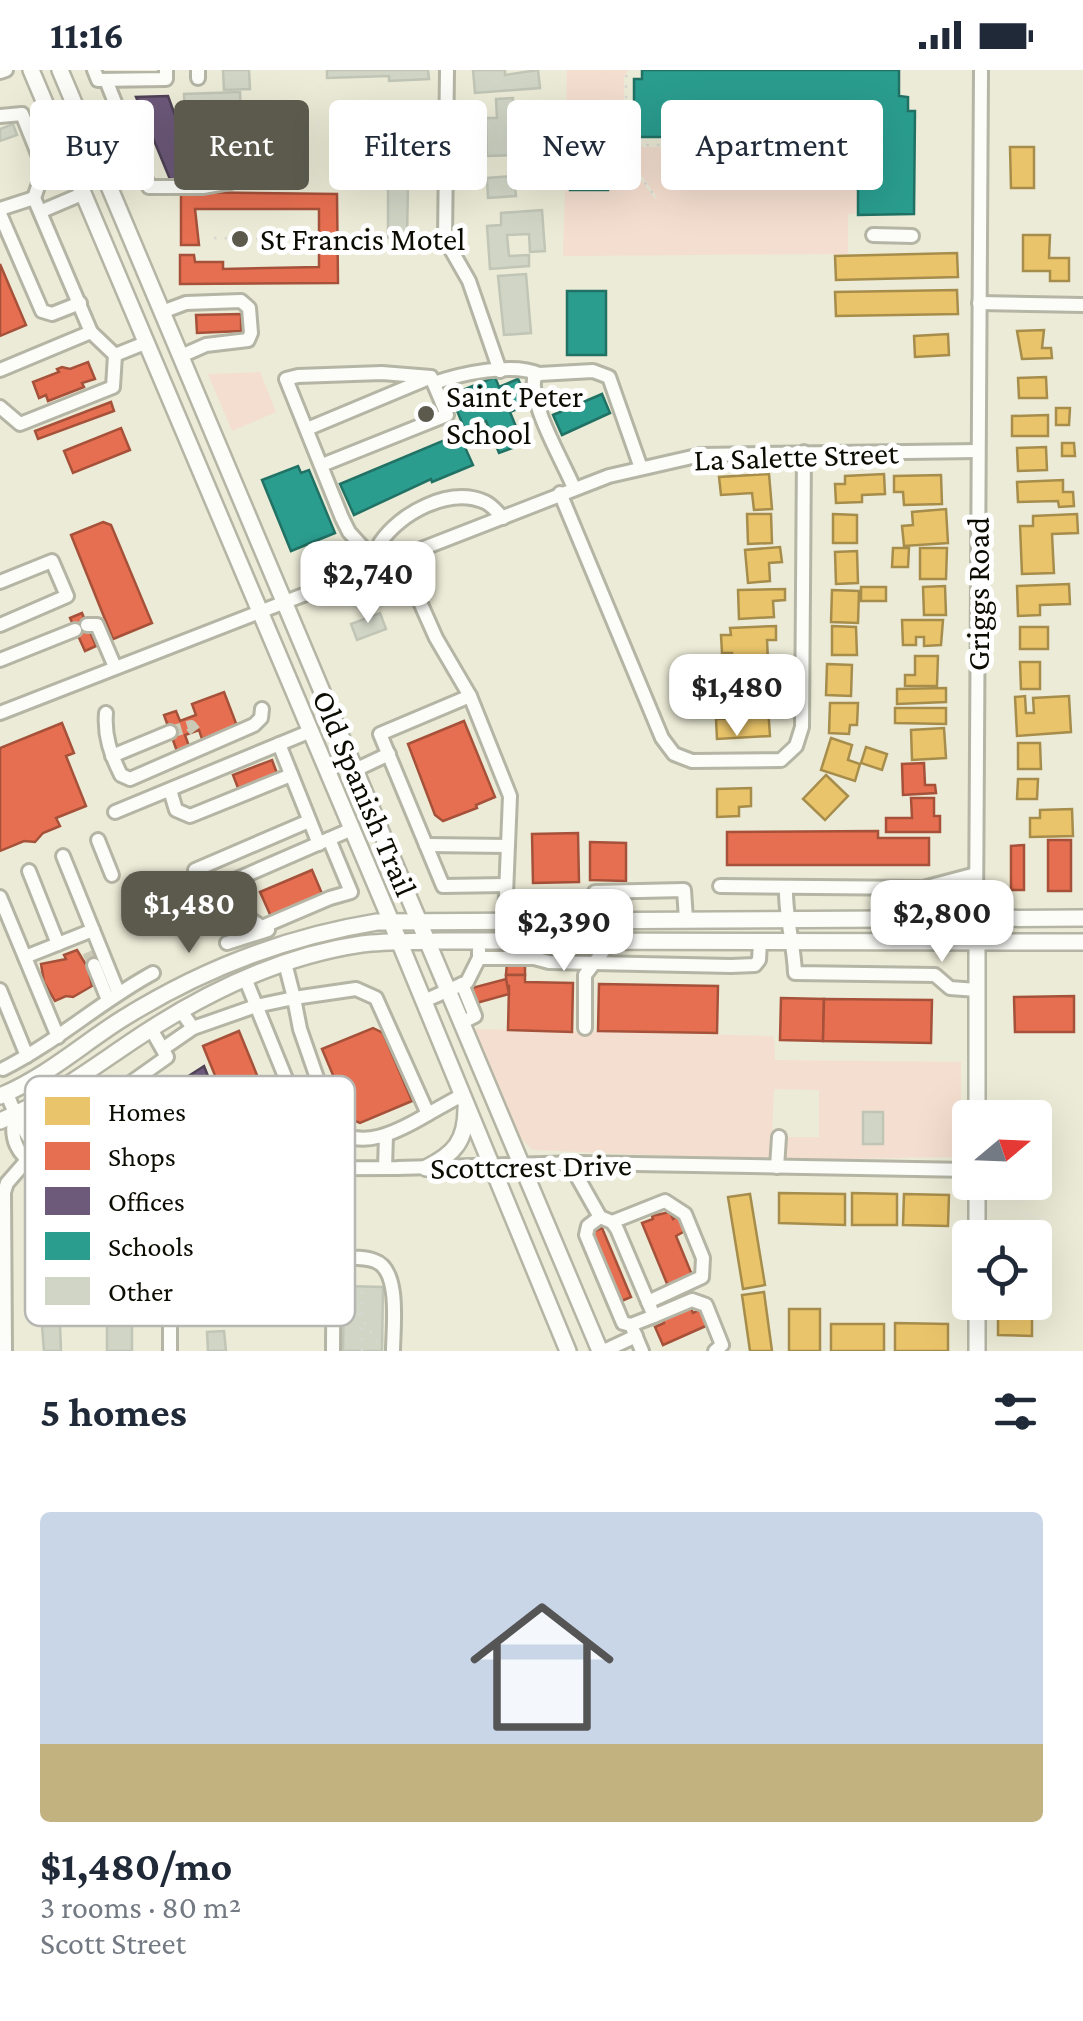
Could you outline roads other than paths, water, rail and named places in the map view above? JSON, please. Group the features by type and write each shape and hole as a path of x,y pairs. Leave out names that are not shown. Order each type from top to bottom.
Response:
{"main road":[{"name":"Old Spanish Trail","path":"31,70 400,942 565,1344"},
{"name":"Old Spanish Trail","path":"60,70 73,100"},
{"path":"82,194 91,190"},
{"name":"Old Spanish Trail","path":"111,190 427,941 455,988 461,1023 602,1351"},
{"path":"115,271 140,262"},
{"path":"170,402 196,392"},
{"path":"333,783 356,770"},
{"path":"38,1076 164,994 234,959 322,931 418,920 1083,918"},
{"path":"602,919 611,941"},
{"name":"Griggs Road","path":"976,919 977,1100"},
{"path":"83,1076 181,1010 245,978 333,950 427,941 479,949 533,949 611,941 1083,942"},
{"path":"164,994 181,1010"},
{"path":"426,1168 443,1160 462,1140 464,1099"},
{"path":"976,1351 977,1320"},
{"path":"565,1344 590,1328"}],"street":[{"path":"94,70 98,80 166,79 166,70"},
{"path":"446,70 446,239 469,282 500,371"},
{"name":"Griggs Road","path":"976,919 981,70"},
{"path":"106,80 114,100"},
{"path":"0,98 3,115 22,114 44,169 34,198 0,212 42,311 52,314 80,303"},
{"path":"42,211 82,194"},
{"path":"0,407 20,424 113,387 115,355 91,332 34,198"},
{"path":"874,235 912,236"},
{"path":"162,312 186,303 242,300 250,308 248,340 206,345 181,356"},
{"path":"979,304 1083,304"},
{"path":"0,370 91,332"},
{"path":"115,355 145,343"},
{"path":"306,428 432,380 528,368 567,490 662,738 674,754 692,761 780,760 796,746 802,727 804,452"},
{"path":"535,383 593,371 609,377 640,468"},
{"path":"381,564 350,532 286,379 382,372 432,380"},
{"path":"322,466 446,415 432,380"},
{"name":"La Salette Street","path":"0,712 567,490 640,468 702,455 978,452"},
{"path":"381,564 380,543 391,526 429,504 472,499 487,502 503,518"},
{"path":"400,557 436,638 470,696 510,796 505,920"},
{"path":"0,582 52,560 68,596 0,625"},
{"path":"0,660 97,624 115,667"},
{"path":"470,696 380,734 443,886 506,885"},
{"path":"106,713 104,732 112,756 122,776 130,778 254,725 261,718 262,709"},
{"path":"115,812 311,731"},
{"path":"112,756 170,732"},
{"path":"195,732 201,746"},
{"path":"279,744 309,821 352,892"},
{"path":"356,770 388,754"},
{"path":"170,790 176,810 190,816 291,776"},
{"path":"196,870 309,821"},
{"path":"206,893 352,829"},
{"path":"98,840 112,874"},
{"path":"426,845 507,846"},
{"path":"62,856 113,996"},
{"path":"29,871 58,944"},
{"path":"720,886 934,887 958,876 976,874"},
{"path":"232,882 247,917 262,927 352,892"},
{"path":"227,942 326,907 374,882"},
{"path":"786,887 785,919 794,942 794,973 934,975 950,988 977,990"},
{"path":"904,919 905,888"},
{"path":"602,919 595,892 684,890 686,919"},
{"path":"0,897 58,1037"},
{"path":"25,957 87,932"},
{"path":"87,932 88,952"},
{"path":"585,1028 586,975 611,941"},
{"path":"533,949 550,962 755,965 760,942"},
{"path":"424,1001 455,988 474,973 479,949"},
{"path":"286,963 300,1029 316,1076"},
{"path":"94,966 113,996"},
{"path":"4,1069 153,973"},
{"path":"245,978 284,1076"},
{"path":"0,990 27,1056"},
{"path":"164,1048 193,1028 256,1006 356,990 376,998 428,1114"},
{"path":"181,1010 193,1028"},
{"path":"74,1026 86,1045"},
{"path":"143,1076 168,1057 151,1029"},
{"name":"Scottcrest Drive","path":"3,1094 11,1130 25,1154"},
{"path":"355,1139 386,1135 464,1099"},
{"name":"Scottcrest Drive","path":"7,1118 25,1137"},
{"path":"386,1135 386,1168"},
{"path":"777,1167 779,1136"},
{"path":"4,1351 4,1192 25,1162"},
{"path":"570,1164 606,1219 651,1309"},
{"name":"Scottcrest Drive","path":"355,1168 570,1164 952,1170"},
{"path":"602,1351 634,1331 651,1309 702,1278 703,1258 685,1214 665,1201 588,1226 586,1235 624,1323 634,1331 642,1351"},
{"path":"355,1259 384,1265 390,1277 393,1351"},
{"path":"651,1309 692,1300 706,1305 722,1345 716,1351"},
{"path":"333,1351 334,1326"}],"tunnel":[{"path":"170,732 191,726 195,731"},
{"path":"88,952 94,965"}],"place":[{"name":"St Francis Motel","path":"240,239"},
{"name":"Saint Peter School","path":"426,414"}]}
